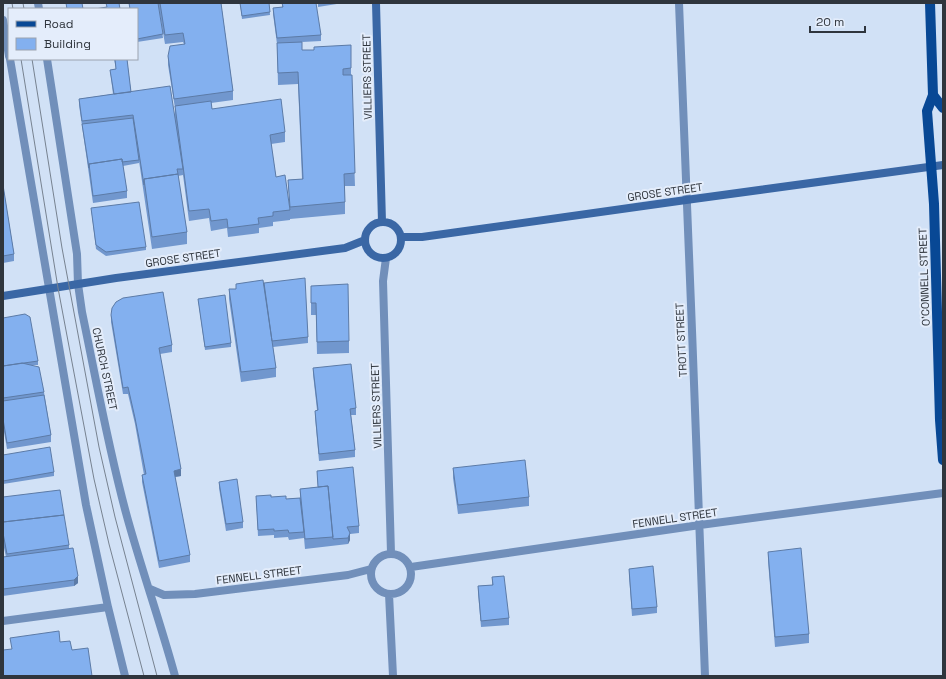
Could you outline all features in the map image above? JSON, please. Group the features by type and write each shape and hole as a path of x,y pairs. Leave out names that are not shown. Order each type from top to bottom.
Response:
{"main road":[{"name":"O'CONNELL STREET","path":"930,3 933,95 927,111 934,204 940,420 943,460"},
{"path":"933,95 943,108"}],"street":[{"name":"VILLIERS STREET","path":"376,3 382,222"},
{"name":"TROTT STREET","path":"679,3 705,676"},
{"path":"3,20 8,50"},
{"path":"10,60 86,505 108,607 125,676"},
{"name":"CHURCH STREET","path":"47,60 77,254 78,284 83,319 126,514 150,589 175,676"},
{"name":"GROSE STREET","path":"401,236 422,237 943,165"},
{"path":"382,222 394,225 398,229 401,236 399,249 395,254 386,258 380,258 370,253 366,248 365,240 366,233 370,227 376,223 382,222"},
{"name":"GROSE STREET","path":"3,296 78,284 345,248 365,240"},
{"name":"VILLIERS STREET","path":"386,258 383,281 391,554"},
{"name":"FENNELL STREET","path":"411,567 700,525 943,493"},
{"path":"391,554 404,558 411,567 412,574 410,581 402,591 389,594 377,588 373,583 371,569 381,556 391,554"},
{"name":"FENNELL STREET","path":"150,589 158,593 175,596 220,592 348,575 371,569"},
{"path":"389,594 393,676"},
{"path":"3,621 108,607"}],"building":[{"path":"66,3 82,3 83,8 67,8"},
{"path":"106,3 119,3 120,8 101,8 107,7"},
{"path":"129,3 158,3 163,34 138,39 138,8 130,8"},
{"path":"160,3 221,3 233,91 174,99 168,56 170,46 185,44 183,33 165,35"},
{"path":"240,3 269,3 270,12 242,16"},
{"path":"282,3 316,3 321,35 277,38 273,8 283,7"},
{"path":"302,42 302,50 314,50 314,47 351,45 351,68 343,69 343,75 352,75 355,173 344,174 345,202 290,207 288,180 303,179 298,72 278,73 277,43"},
{"path":"115,60 127,60 131,92 114,94 110,70 116,69"},
{"path":"170,86 183,169 177,169 178,174 144,179 144,185 133,115 82,121 79,99"},
{"path":"281,99 285,132 270,135 276,177 285,175 290,210 273,212 273,216 258,218 259,224 228,228 227,219 211,221 209,209 189,211 175,106 211,101 212,109"},
{"path":"133,118 139,160 122,162 122,159 89,164 89,168 82,124"},
{"path":"122,159 127,191 93,196 89,164"},
{"path":"178,174 187,232 152,237 144,179"},
{"path":"3,185 14,254 3,256"},
{"path":"139,202 146,247 106,252 96,245 91,208"},
{"path":"305,278 308,337 272,341 264,283"},
{"path":"263,280 276,368 241,372 229,289 236,289 236,284"},
{"path":"348,284 349,341 317,342 316,303 311,303 311,286"},
{"path":"163,292 172,345 159,348 181,469 174,471 190,555 159,561 142,475 146,474 128,387 123,388 111,315 112,308 116,302 123,298"},
{"path":"225,295 231,343 205,347 198,299"},
{"path":"25,314 30,317 38,361 3,366 3,318"},
{"path":"22,363 39,367 44,392 3,398 3,366"},
{"path":"351,364 356,408 350,409 355,450 319,454 315,411 318,410 313,368"},
{"path":"44,395 51,435 7,443 3,419 3,401"},
{"path":"50,447 54,472 3,481 3,455"},
{"path":"525,460 529,497 458,505 453,468"},
{"path":"353,467 359,526 347,527 350,533 348,538 333,539 328,486 318,487 317,471"},
{"path":"237,479 243,522 226,524 219,482"},
{"path":"328,486 333,537 305,539 300,489"},
{"path":"60,490 64,515 3,522 3,497"},
{"path":"271,495 271,497 286,496 286,499 300,498 304,532 289,533 288,530 274,531 274,529 258,530 256,496"},
{"path":"64,515 69,545 7,554 3,533 3,522"},
{"path":"73,548 78,576 74,580 3,589 3,557"},
{"path":"801,548 809,634 775,637 768,552"},
{"path":"653,566 657,607 632,609 629,569"},
{"path":"504,576 509,618 481,621 478,586 493,585 492,577"},
{"path":"59,631 60,642 70,641 72,650 88,648 92,676 3,676 3,650 12,649 10,638"}],"tram line":[{"path":"12,3 13,8"},
{"path":"23,3 24,8"},
{"path":"21,60 58,288 94,479 109,544 144,676"},
{"path":"32,60 62,248 99,447 115,517 157,676"}]}
